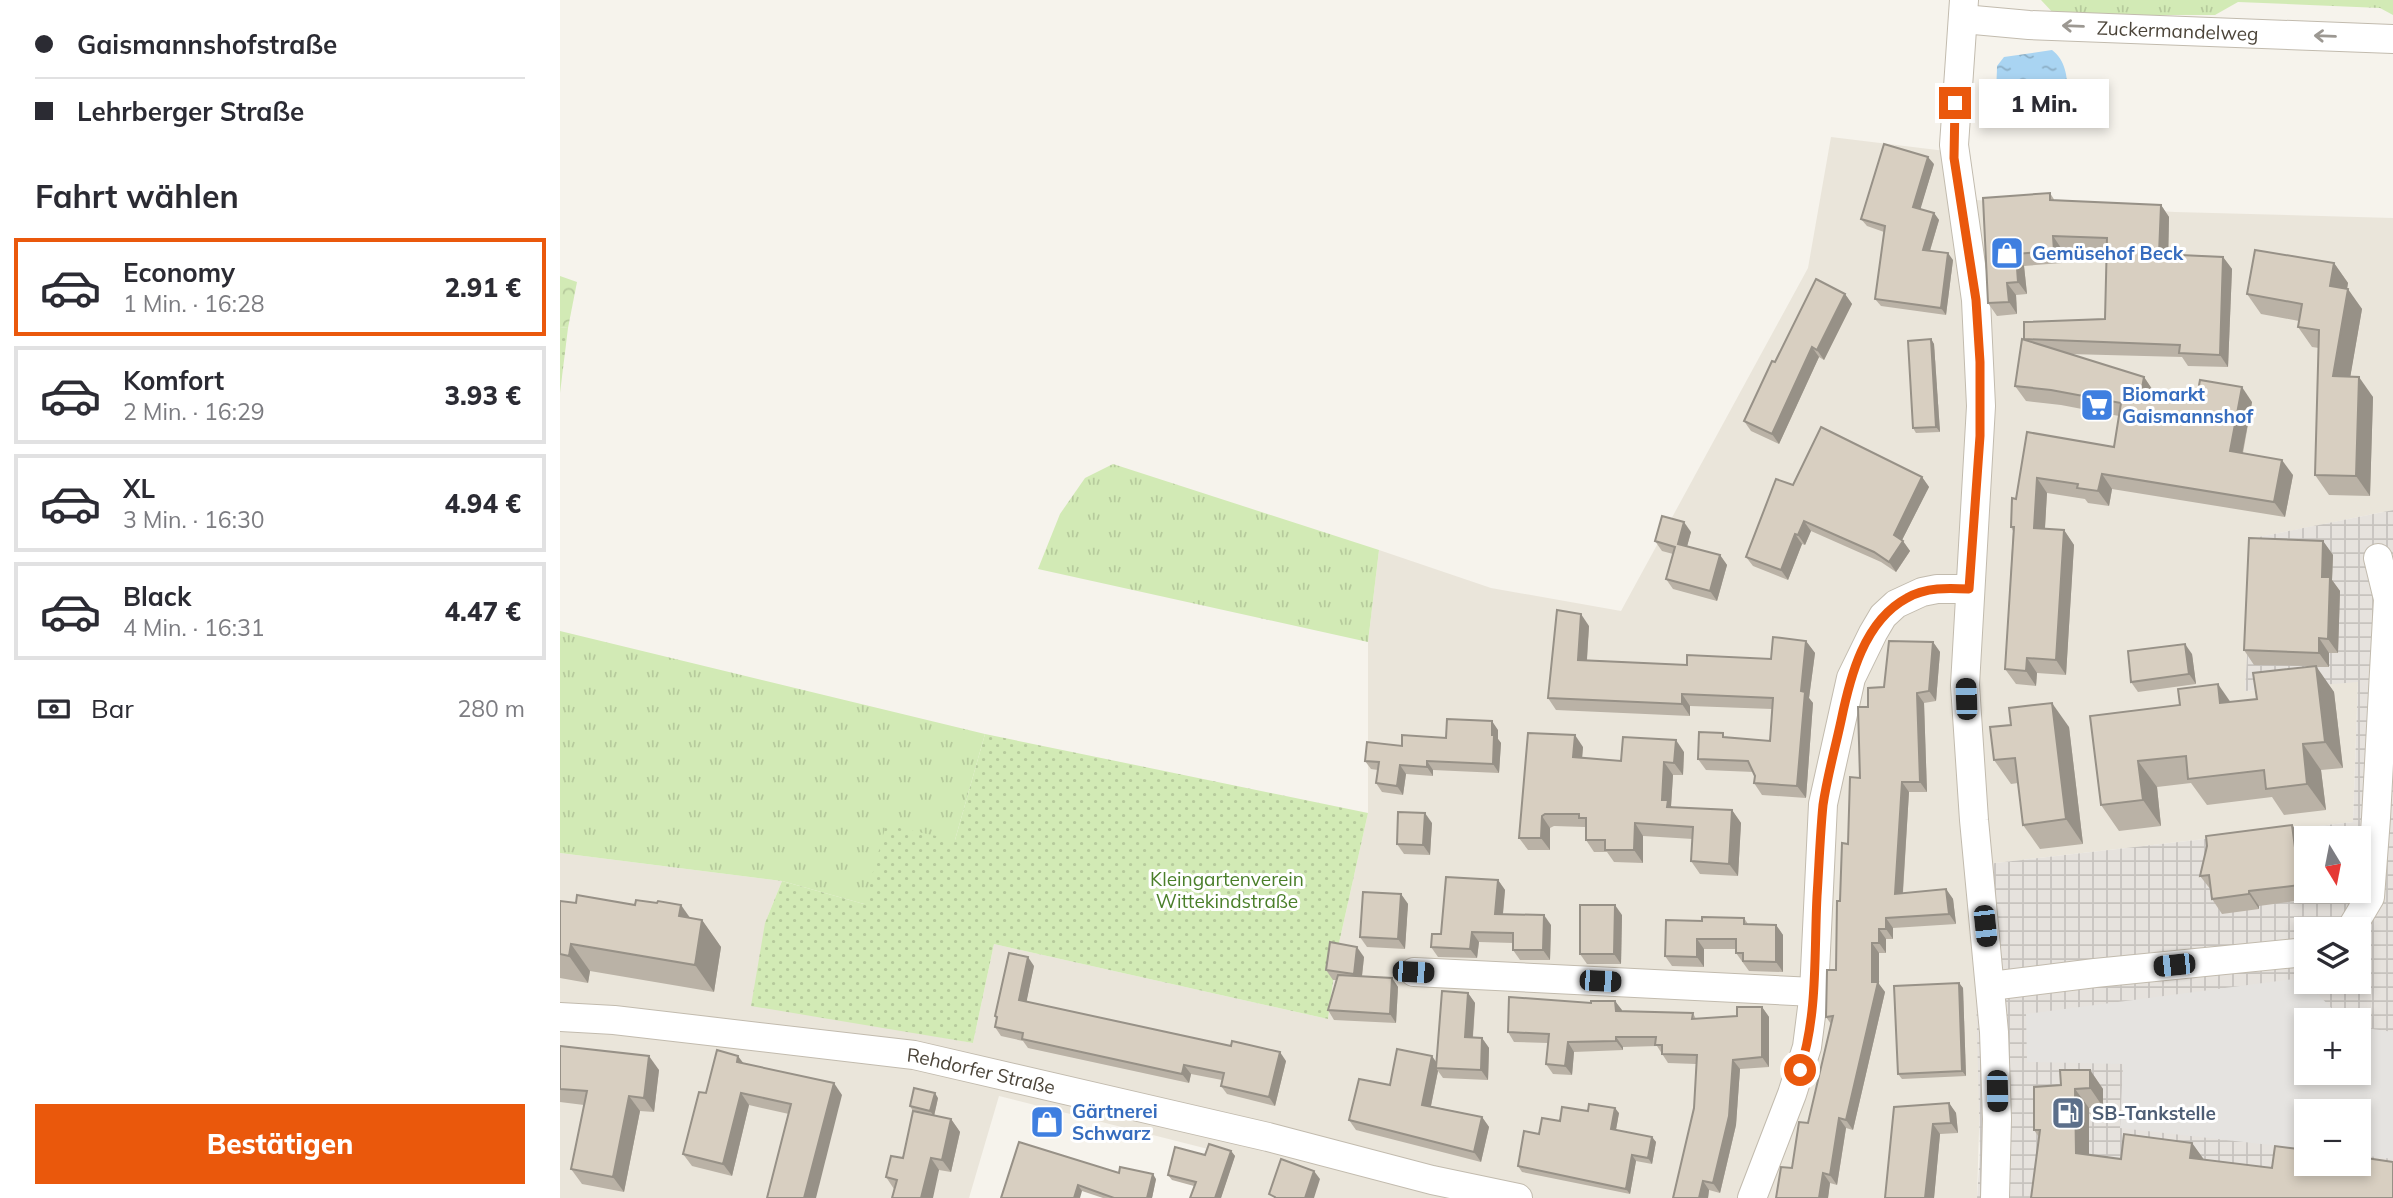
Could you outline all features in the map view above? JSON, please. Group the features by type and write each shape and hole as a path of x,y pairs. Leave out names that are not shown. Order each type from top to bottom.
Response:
{"street":[{"name":"Zuckermandelweg","path":"1963,10 2029,25 2393,39"},
{"path":"1963,10 1954,158 1975,291 1980,362 1979,447 1965,655 1966,714 1991,986 1997,1091 1995,1198"},
{"path":"2358,917 2370,897 2376,818 2388,599 2378,558"},
{"path":"1752,1198 1807,1047 1814,992 1823,804 1851,678 1872,633 1883,616 1896,604 1922,592 1969,589"},
{"path":"1991,986 2108,971 2294,953"},
{"path":"1413,972 1814,992"},
{"name":"Rehdorfer Straße","path":"560,1017 614,1020 914,1055 1268,1138 1432,1180 1518,1198"}],"shaded area":[{"path":"1831,137 1970,154 1976,200 2175,212 2393,218 2393,510 2255,538 2245,691 2358,681 2353,822 2294,826 2294,829 1987,864 1977,1198 1194,1198 1208,1149 999,1096 969,1198 560,1198 560,853 782,881 765,923 870,1024 973,1043 994,944 1328,1019 1337,952 1368,813 1368,642 1379,550 1491,588 1621,611 1808,268"},
{"path":"2393,510 2393,1198 1977,1198 1980,1151 1976,992 1987,864 2294,829 2294,903 2371,903 2371,826 2318,826 2353,822 2358,682 2245,691 2254,538"},
{"path":"2294,979 2294,994 2318,994 2331,1008 2294,1008 2294,1085 2371,1085 2371,1029 2393,1032 2393,1159 2371,1156 2371,1099 2294,1099 2294,1148 2120,1128 2123,1064 2027,1062 2026,1014"}],"green space":[{"path":"2041,0 2393,0 2393,15 2380,8 2238,2 2215,15 2055,15"},
{"path":"560,276 577,282 568,328 560,327"},
{"path":"560,327 568,328 560,393"},
{"path":"1113,464 1379,550 1368,642 1038,569 1060,514 1085,478"},
{"path":"560,631 985,734 955,840 864,904 782,881 560,853"},
{"name":"Kleingartenverein Wittekindstraße","path":"985,734 1368,813 1337,952 1328,1019 994,944 973,1043 751,1006 765,923 782,881 864,904 886,825 955,840"}],"water":[{"path":"2052,50 2066,72 2067,117 2063,121 2005,120 1997,101 1997,66 2004,57"}],"building":[{"path":"1884,144 1928,157 1913,207 1934,213 1923,250 1948,253 1941,308 1875,299 1885,226 1861,219"},
{"path":"2050,193 2050,200 2161,205 2159,254 2223,257 2220,355 2179,353 2180,345 2024,339 2024,322 2105,319 2107,238 2053,236 2054,251 2016,254 2018,282 2007,283 2009,302 1988,303 1983,198"},
{"path":"2255,250 2334,263 2330,286 2348,289 2333,376 2359,377 2356,476 2315,475 2319,330 2298,327 2302,304 2247,294"},
{"path":"1816,279 1845,294 1817,350 1812,347 1772,434 1744,421 1772,361 1775,362"},
{"path":"1931,339 1936,427 1913,428 1908,341"},
{"path":"2022,339 2144,377 2142,388 2197,396 2200,380 2242,387 2230,451 2282,460 2274,502 2102,474 2098,491 2077,488 2078,484 2037,478 2034,528 2064,530 2056,660 2027,658 2026,671 2005,669 2014,527 2011,527 2012,498 2016,499 2027,432 2114,447 2121,403 2015,386"},
{"path":"1821,427 1922,477 1894,535 1903,541 1889,562 1874,552 1804,521 1798,535 1795,534 1781,570 1746,557 1776,479 1793,485"},
{"path":"1662,516 1684,522 1678,544 1720,555 1710,591 1666,579 1675,547 1655,541"},
{"path":"2249,538 2323,541 2322,577 2330,577 2328,639 2319,638 2319,653 2244,650"},
{"path":"1557,610 1581,614 1578,660 1687,665 1687,655 1771,659 1773,637 1806,641 1801,691 1805,692 1797,786 1754,783 1755,776 1748,761 1698,759 1699,732 1770,741 1773,698 1682,694 1682,704 1548,698"},
{"path":"1889,641 1933,642 1929,691 1917,693 1920,782 1902,782 1895,894 1946,889 1949,914 1886,918 1886,929 1879,929 1879,943 1872,943 1872,982 1878,982 1846,1120 1839,1118 1830,1175 1823,1173 1819,1198 1776,1198 1781,1167 1792,1168 1799,1122 1808,1123 1833,1016 1826,1017 1827,970 1836,970 1837,901 1840,901 1842,843 1848,844 1850,777 1860,778 1858,707 1868,707 1868,688 1884,687"},
{"path":"2185,644 2189,674 2131,682 2128,651"},
{"path":"2316,666 2325,742 2303,744 2307,784 2266,789 2264,770 2188,779 2186,756 2138,761 2143,800 2101,805 2090,716 2180,705 2178,689 2218,684 2220,703 2257,699 2253,673"},
{"path":"2052,703 2066,819 2023,825 2015,758 1994,760 1990,727 2011,725 2009,708"},
{"path":"1447,719 1492,721 1493,764 1427,761 1427,767 1400,765 1397,786 1376,783 1379,762 1365,761 1367,742 1402,746 1402,735 1446,738"},
{"path":"1528,733 1575,735 1573,757 1621,761 1623,737 1676,740 1674,763 1664,762 1662,800 1668,800 1667,807 1732,810 1729,864 1691,861 1693,827 1635,823 1634,850 1605,850 1605,840 1586,840 1586,818 1579,818 1579,814 1545,814 1542,816 1541,838 1519,838"},
{"path":"1398,812 1425,813 1423,845 1397,844"},
{"path":"2292,825 2294,886 2212,899 2209,875 2200,876 2207,846 2206,836"},
{"path":"1446,877 1498,880 1495,914 1544,915 1543,950 1513,950 1513,933 1472,932 1470,949 1431,947 1432,934 1441,934"},
{"path":"1363,892 1401,894 1398,939 1360,937"},
{"path":"577,895 635,905 636,900 681,905 679,916 702,920 695,965 571,944 569,956 560,954 560,901 576,903"},
{"path":"1580,905 1615,905 1614,954 1580,954"},
{"path":"1702,917 1744,918 1744,924 1776,925 1776,962 1743,961 1743,953 1736,953 1736,939 1697,939 1697,957 1665,956 1666,920 1702,921"},
{"path":"1330,942 1357,947 1354,974 1326,970"},
{"path":"1009,953 1028,957 1019,1000 1231,1046 1232,1041 1280,1052 1269,1097 1221,1086 1224,1073 1184,1065 1182,1074 1022,1039 1023,1033 995,1027"},
{"path":"1338,975 1392,978 1390,1014 1328,1010"},
{"path":"1959,983 1962,1071 1898,1074 1894,986"},
{"path":"1442,991 1468,993 1465,1037 1482,1038 1481,1070 1436,1068"},
{"path":"1509,997 1591,1003 1615,1001 1616,1011 1693,1013 1692,1019 1737,1016 1737,1007 1762,1007 1762,1057 1733,1060 1729,1116 1713,1183 1703,1181 1699,1198 1673,1198 1694,1108 1697,1055 1662,1054 1662,1045 1655,1045 1656,1037 1616,1037 1616,1041 1568,1042 1565,1066 1546,1064 1549,1034 1508,1032"},
{"path":"560,1046 649,1056 644,1098 629,1096 613,1177 571,1169 587,1091 560,1089"},
{"path":"1397,1049 1432,1056 1422,1105 1482,1117 1474,1152 1349,1120 1359,1079 1390,1085"},
{"path":"717,1050 738,1056 737,1062 834,1083 804,1198 767,1198 791,1104 741,1093 723,1164 683,1154 699,1092 706,1093"},
{"path":"2060,1070 2090,1070 2090,1088 2075,1089 2076,1153 2121,1159 2124,1134 2192,1143 2190,1158 2272,1168 2275,1146 2294,1148 2294,1176 2371,1176 2371,1159 2393,1162 2393,1198 2031,1198 2040,1130 2034,1130 2034,1087 2061,1085"},
{"path":"914,1088 935,1093 930,1111 910,1106"},
{"path":"1949,1103 1951,1123 1933,1124 1925,1198 1885,1198 1894,1107"},
{"path":"1589,1104 1615,1108 1611,1129 1652,1137 1648,1158 1632,1155 1626,1189 1518,1166 1524,1131 1539,1134 1542,1118 1560,1121 1562,1107 1588,1111"},
{"path":"913,1111 951,1119 942,1160 931,1158 921,1198 892,1198 897,1180 886,1177 891,1156 903,1158"},
{"path":"1019,1142 1119,1173 1120,1167 1153,1174 1147,1198 1114,1198 1078,1185 1074,1198 1001,1198"},
{"path":"1209,1144 1231,1151 1215,1198 1190,1198 1196,1182 1168,1175 1175,1147 1205,1155"},
{"path":"1281,1159 1314,1171 1305,1198 1275,1198 1269,1194"}],"place":[{"name":"Gemüsehof Beck","path":"2007,253"},
{"name":"Biomarkt Gaismannshof","path":"2097,405"},
{"name":"SB-Tankstelle","path":"2068,1113"},
{"name":"Gärtnerei Schwarz","path":"1047,1122"}],"route":[{"path":"1800,1070 1807,1047 1814,992 1823,804 1851,678 1872,633 1883,616 1896,604 1922,592 1969,589 1980,436 1980,362 1976,300 1954,158 1955,103"}]}
